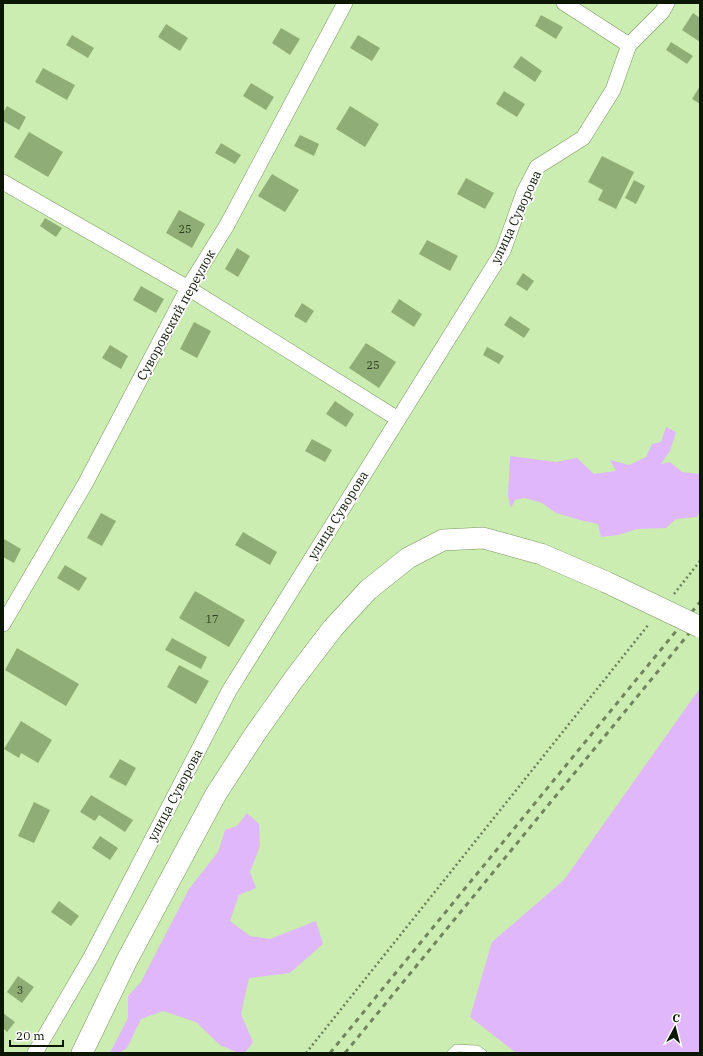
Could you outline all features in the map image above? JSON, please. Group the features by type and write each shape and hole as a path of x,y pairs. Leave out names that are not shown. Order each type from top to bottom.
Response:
{"street":[{"name":"Суворовский переулок","path":"3,624 85,484 188,288 227,225 346,3"},
{"path":"564,3 629,45"},
{"name":"улица Суворова","path":"35,1053 91,957 229,691 503,251 524,192 537,167 583,138 613,90 629,45 662,12 667,3"},
{"path":"3,182 188,288 398,419"},
{"path":"82,1053 127,960 216,794 255,734 294,678 333,628 368,590 408,558 443,540 483,538 541,554 606,582 700,627"}],"lane":[{"path":"451,1053 456,1048 477,1049 484,1053"}],"path":[{"path":"673,595 700,561"},
{"path":"306,1053 653,620"}],"shaded area":[{"path":"666,427 676,432 670,451 661,464 670,462 682,472 700,474 700,510 697,517 676,519 666,528 637,529 618,535 601,537 598,524 556,513 542,503 525,498 515,500 511,508 508,496 510,456 556,462 577,458 594,474 616,471 610,460 629,465 646,457 652,444 661,442"},
{"path":"700,688 700,1053 516,1053 470,1017 492,942 564,880"},
{"path":"247,813 259,824 260,846 250,872 256,888 239,895 230,921 250,936 270,939 316,921 323,944 290,973 249,978 241,1014 253,1042 245,1053 238,1053 220,1045 196,1022 163,1011 141,1019 127,1048 119,1053 110,1053 128,1018 128,996 141,982 189,889 218,852 225,830 237,826"}],"building":[{"path":"693,13 700,18 700,42 682,30"},
{"path":"541,15 563,27 556,39 535,26"},
{"path":"166,24 188,38 180,51 158,37"},
{"path":"281,28 300,39 290,55 272,43"},
{"path":"72,35 94,48 88,58 66,45"},
{"path":"358,35 380,48 372,61 350,48"},
{"path":"671,42 693,56 687,64 666,50"},
{"path":"521,56 542,71 535,82 513,67"},
{"path":"43,68 75,85 67,100 35,82"},
{"path":"251,83 274,97 266,110 243,96"},
{"path":"700,86 700,104 692,99"},
{"path":"504,91 525,104 517,117 496,104"},
{"path":"7,106 26,117 19,130 3,121 3,113"},
{"path":"350,106 379,124 365,147 336,129"},
{"path":"29,132 63,152 48,177 14,157"},
{"path":"300,135 319,144 314,156 294,146"},
{"path":"221,143 241,155 235,164 215,153"},
{"path":"602,156 634,172 616,209 598,200 603,190 588,182"},
{"path":"272,174 299,190 285,212 258,196"},
{"path":"466,178 494,193 485,209 457,194"},
{"path":"634,180 645,186 636,204 625,198"},
{"path":"179,210 205,224 192,248 166,233"},
{"path":"45,218 62,228 56,237 40,226"},
{"path":"427,240 458,256 450,271 419,254"},
{"path":"237,248 250,256 238,277 225,269"},
{"path":"523,273 534,281 527,291 516,284"},
{"path":"141,286 164,299 156,313 133,300"},
{"path":"399,299 422,314 414,327 391,312"},
{"path":"302,303 314,311 306,323 294,316"},
{"path":"510,316 530,329 524,338 504,325"},
{"path":"194,322 211,331 197,358 180,349"},
{"path":"366,343 396,362 379,388 349,368"},
{"path":"110,345 128,356 121,369 102,358"},
{"path":"487,347 504,356 499,364 483,355"},
{"path":"335,401 354,414 346,427 326,414"},
{"path":"312,439 332,450 325,462 305,451"},
{"path":"101,513 116,521 102,546 87,538"},
{"path":"243,532 277,552 270,565 235,545"},
{"path":"4,539 21,549 14,563 3,557"},
{"path":"65,565 87,578 79,591 57,578"},
{"path":"195,591 245,620 229,647 179,618"},
{"path":"172,638 207,657 201,669 165,650"},
{"path":"17,648 79,684 66,706 5,670"},
{"path":"179,665 209,681 196,704 167,687"},
{"path":"21,721 52,740 38,763 21,753 19,758 4,749"},
{"path":"120,759 136,768 126,786 109,777"},
{"path":"91,795 133,820 125,832 99,815 95,821 80,812"},
{"path":"34,802 50,810 34,843 18,836"},
{"path":"100,836 118,848 110,860 92,848"},
{"path":"59,901 79,916 71,926 51,912"},
{"path":"18,976 34,987 22,1003 7,992"},
{"path":"3,1013 15,1022 7,1032 3,1028"}],"railway":[{"path":"330,1053 700,602"},
{"path":"345,1053 700,620"}]}
